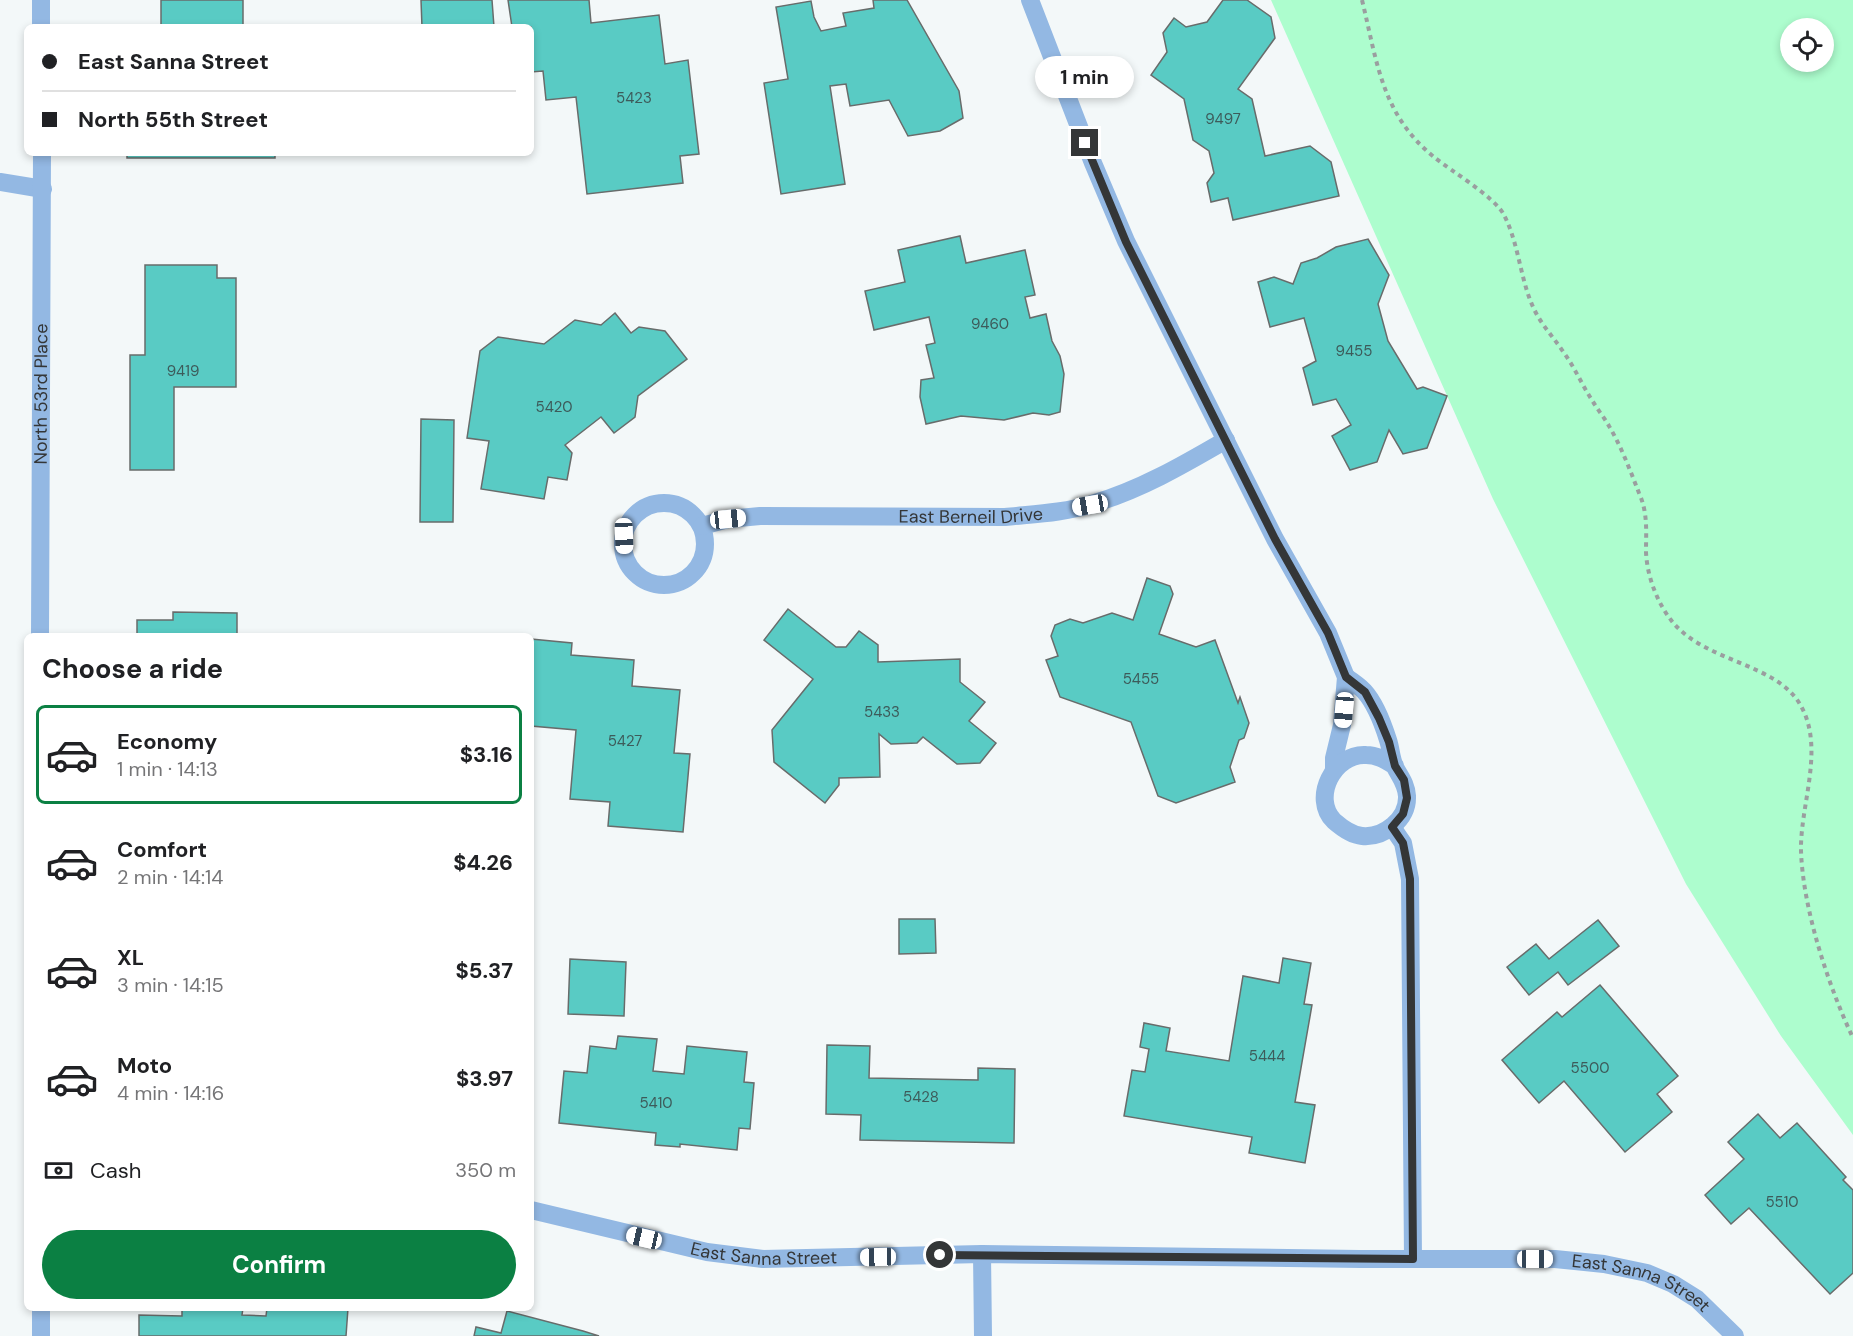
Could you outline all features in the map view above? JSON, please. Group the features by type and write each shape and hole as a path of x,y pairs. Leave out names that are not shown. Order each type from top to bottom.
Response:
{"street":[{"path":"41,0 41,24"},
{"path":"1029,0 1126,242 1275,539 1328,633 1346,677 1342,724 1334,758 1334,770"},
{"name":"North 53rd Place","path":"40,633 42,156"},
{"path":"0,182 43,189"},
{"name":"East Berneil Drive","path":"702,526 728,519 759,516 1005,517 1045,513 1090,505 1142,486 1226,440"},
{"path":"659,503 676,505 691,513 702,526 705,543 702,560 692,574 677,582 660,584 644,580 631,568 624,553 624,536 630,520 643,508 659,503"},
{"path":"1346,677 1365,692 1379,718 1389,742 1395,766 1404,780 1407,798 1403,814 1392,827 1377,835 1360,836 1344,830 1332,818 1325,802 1326,785 1334,770 1347,759 1363,754 1380,757 1395,766"},
{"path":"1392,827 1403,843 1410,879 1413,1259"},
{"name":"East Sanna Street","path":"534,1211 707,1252 763,1259 982,1254 1555,1259 1604,1263 1647,1273 1673,1284 1697,1299 1735,1336"},
{"path":"982,1254 983,1336"},
{"path":"41,1311 41,1336"}],"path":[{"path":"1362,0 1373,55 1388,100 1398,118 1410,135 1431,155 1503,212 1534,310 1544,328 1563,351 1610,427 1640,493 1647,519 1646,554 1650,577 1659,600 1672,622 1694,641 1720,656 1776,680 1792,694 1802,707 1809,735 1812,763 1803,813 1805,889 1826,971 1853,1038"}],"green space":[{"path":"1271,0 1853,0 1853,1135 1781,1036 1686,884 1493,499"}],"building":[{"path":"161,0 243,0 243,24 161,24"},
{"path":"421,0 492,0 494,24 422,24"},
{"path":"508,0 589,0 591,23 659,15 665,64 688,60 699,154 680,156 683,183 587,194 576,97 546,100 543,71 534,72 534,24 512,24"},
{"path":"873,0 907,0 959,91 963,118 940,131 908,136 889,100 850,106 846,84 830,86 845,184 781,194 764,83 788,79 776,7 811,1 814,17 821,31 846,26 843,13 874,8"},
{"path":"1223,0 1247,0 1271,17 1275,38 1238,89 1252,99 1265,156 1310,146 1331,162 1339,196 1233,220 1228,198 1211,202 1207,183 1214,173 1209,151 1193,140 1184,99 1151,75 1167,52 1163,33 1174,18 1186,27 1207,22"},
{"path":"127,156 275,156 275,158 127,158"},
{"path":"960,236 966,263 1025,250 1035,295 1025,297 1030,318 1046,314 1052,341 1060,356 1064,374 1060,412 1049,415 1033,413 1004,420 961,416 926,424 920,397 921,380 934,378 926,345 935,343 929,317 874,330 865,291 905,282 898,250"},
{"path":"1368,239 1389,275 1378,304 1388,341 1417,389 1423,387 1447,396 1427,448 1403,454 1389,430 1377,462 1350,470 1332,436 1351,425 1336,399 1313,405 1303,368 1316,361 1304,318 1270,327 1258,282 1274,277 1293,284 1301,263 1317,258 1336,247"},
{"path":"145,265 217,265 217,278 236,278 236,387 174,387 174,470 130,470 130,355 145,355"},
{"path":"615,313 631,333 639,327 665,331 687,359 638,396 635,417 614,433 601,417 565,445 572,453 567,480 548,477 544,499 481,489 489,441 467,438 480,351 498,337 544,344 575,320 601,325"},
{"path":"421,419 454,420 453,522 420,522"},
{"path":"1147,578 1170,586 1173,594 1159,634 1196,647 1215,640 1238,703 1240,697 1249,723 1244,738 1239,740 1230,767 1235,782 1176,803 1158,796 1131,722 1060,697 1046,660 1058,656 1051,636 1055,625 1070,619 1083,623 1112,613 1133,620"},
{"path":"788,609 836,647 846,647 859,631 878,645 878,662 960,659 960,682 985,702 969,721 996,743 980,763 957,764 923,737 917,743 891,744 879,734 880,777 839,778 839,785 825,803 774,762 772,730 813,679 764,640"},
{"path":"173,612 237,613 237,633 137,633 137,620 173,620"},
{"path":"534,639 572,643 571,655 634,660 632,686 680,690 674,753 690,754 683,832 608,826 610,802 570,799 576,730 534,726"},
{"path":"899,919 935,919 936,953 899,954"},
{"path":"1598,920 1619,946 1568,985 1558,972 1529,995 1507,967 1536,944 1549,959"},
{"path":"1283,958 1311,963 1304,1004 1312,1005 1295,1102 1315,1105 1305,1163 1249,1153 1252,1137 1124,1116 1132,1070 1145,1072 1149,1049 1140,1047 1144,1023 1170,1028 1166,1051 1229,1061 1243,976 1279,983"},
{"path":"570,959 626,962 624,1016 568,1014"},
{"path":"1600,985 1678,1076 1657,1094 1672,1112 1625,1152 1564,1081 1539,1103 1502,1060 1557,1012 1562,1017"},
{"path":"618,1036 657,1039 653,1071 684,1074 687,1046 747,1052 744,1082 754,1083 750,1129 739,1128 737,1150 680,1144 680,1147 655,1145 656,1133 559,1123 564,1071 587,1073 590,1046 616,1049"},
{"path":"827,1045 870,1046 869,1078 978,1080 978,1068 1015,1069 1014,1143 860,1140 861,1115 826,1114"},
{"path":"1758,1114 1780,1138 1797,1123 1846,1177 1843,1180 1853,1190 1853,1273 1830,1294 1749,1208 1731,1224 1705,1195 1744,1159 1728,1142"},
{"path":"182,1311 243,1311 242,1315 266,1316 267,1311 348,1311 346,1336 139,1336 139,1315 182,1316"},
{"path":"507,1311 599,1336 474,1336 476,1327 501,1333"}],"route":[{"path":"940,1255 1413,1259 1410,879 1403,843 1392,827 1403,814 1407,798 1404,780 1395,766 1389,742 1379,718 1365,692 1346,677 1328,633 1275,539 1126,242 1085,143"}]}
